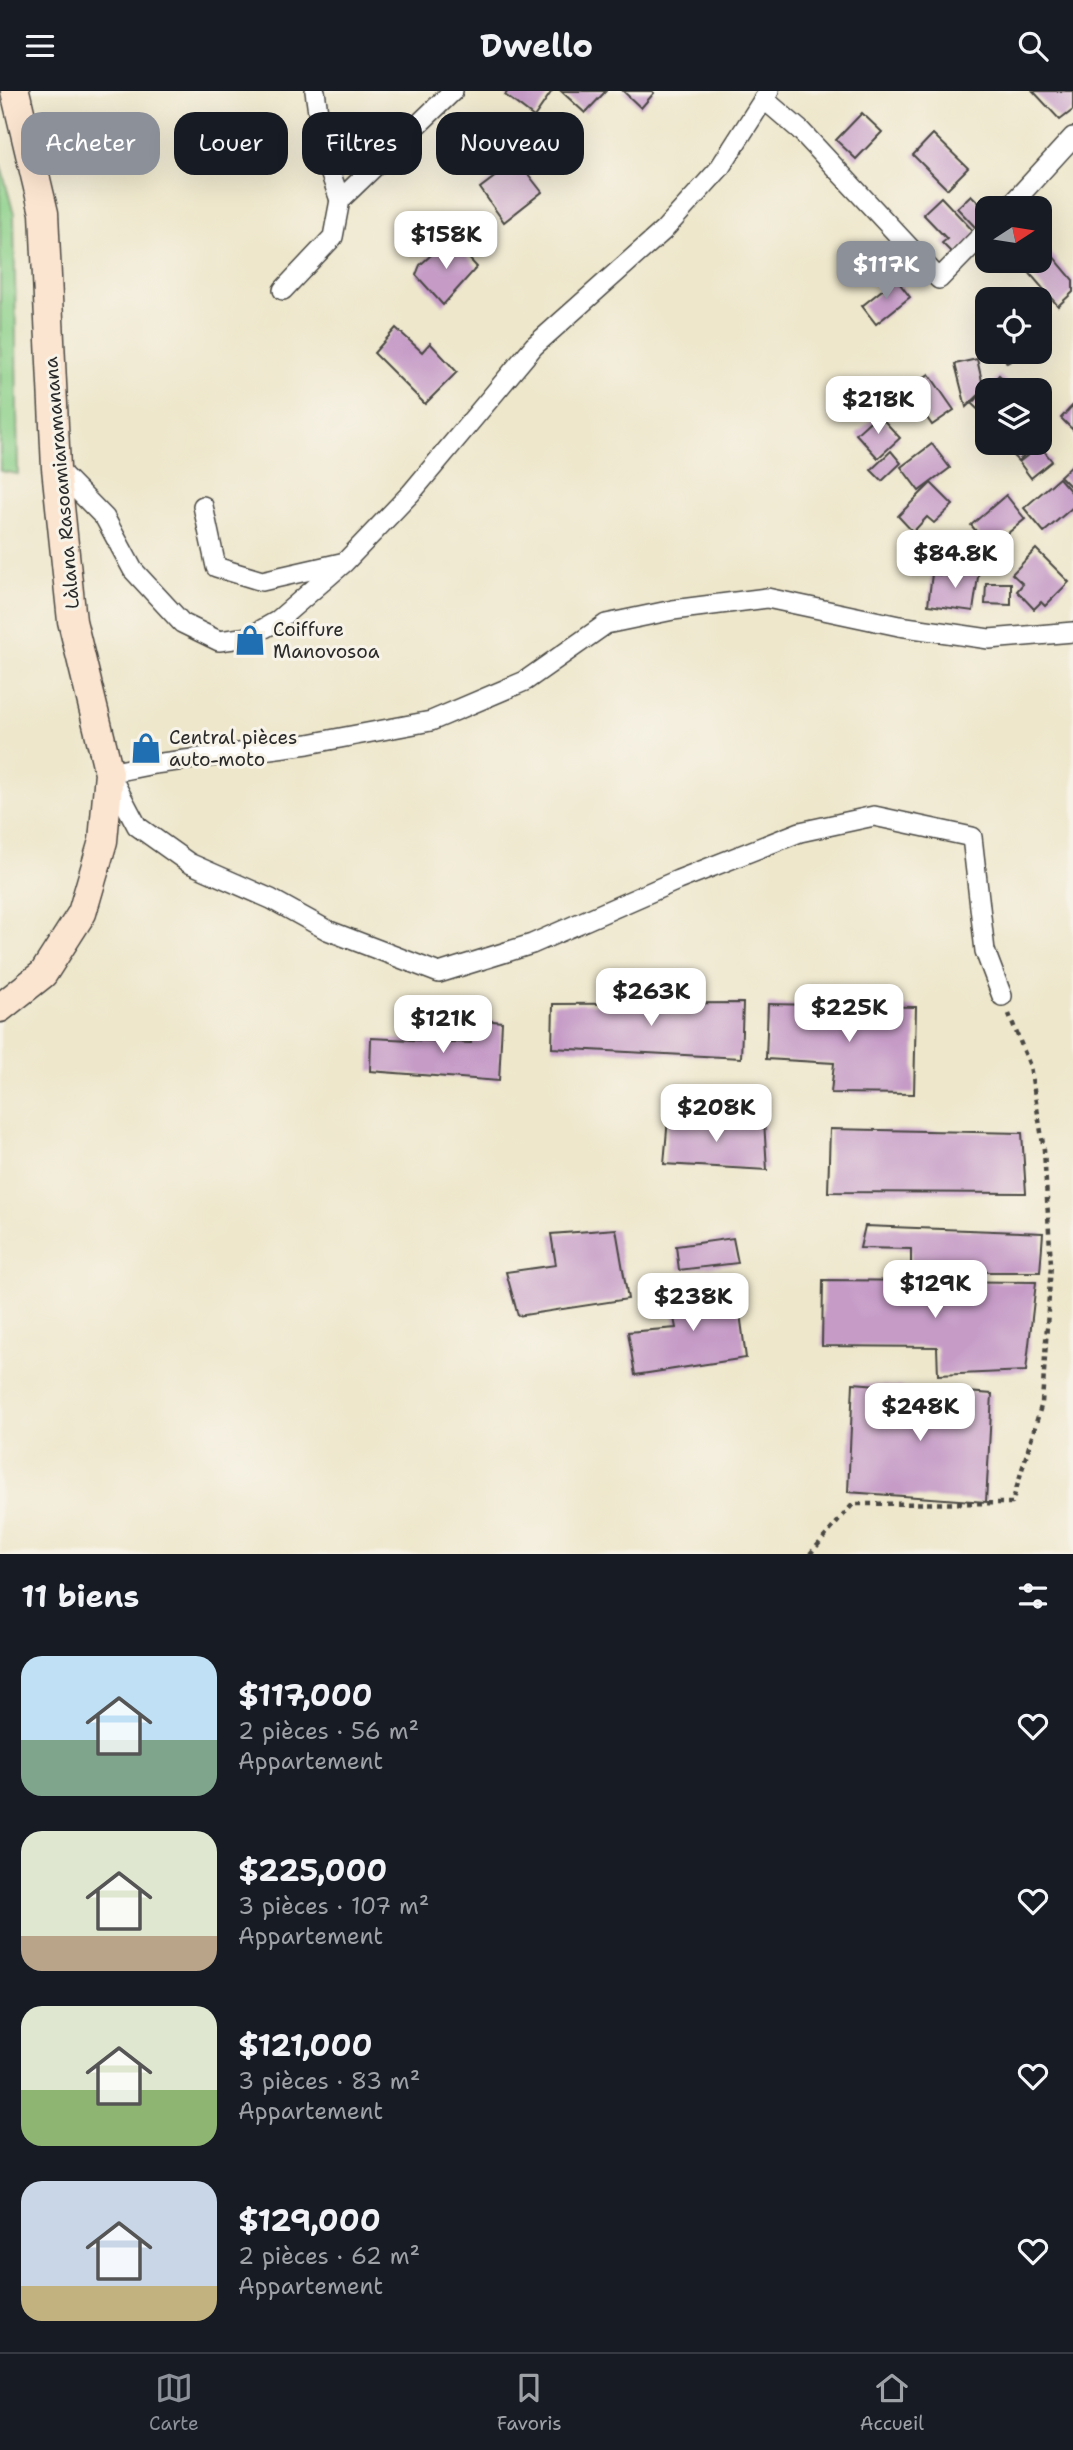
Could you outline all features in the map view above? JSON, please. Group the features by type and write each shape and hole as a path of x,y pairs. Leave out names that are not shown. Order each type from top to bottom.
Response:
{"main road":[{"name":"Làlana Rasoamiaramanana","path":"0,1008 43,974 82,913 103,841 109,773 72,621 56,468 44,213 15,91"}],"street":[{"path":"283,290 333,237 340,199 324,155 315,91"},
{"path":"340,199 453,91"},
{"path":"56,468 105,517 132,570 182,623 219,641 249,637 277,621 345,562 411,493 534,346 663,231 710,180 767,96 939,279 975,242"},
{"path":"1019,196 1073,138"},
{"path":"203,506 216,567 262,581 345,562"},
{"path":"1002,996 985,951 972,837 874,816 800,832 678,880 532,944 439,973 327,930 271,898 189,863 137,826 109,773 154,764 308,744 431,721 525,681 606,624 673,610 767,598 899,626 989,639 1073,632"}],"path":[{"path":"810,1554 853,1504 1012,1503 1042,1403 1051,1264 1044,1150 1030,1066 1002,996"}],"green space":[{"path":"0,163 14,214 18,474 0,471"}],"building":[{"path":"508,91 552,91 537,112 527,112 505,95"},
{"path":"561,91 606,91 584,112"},
{"path":"623,91 652,91 654,93 641,108"},
{"path":"1033,91 1073,91 1073,110 1060,120"},
{"path":"862,113 882,132 856,159 836,140"},
{"path":"933,134 968,168 947,189 913,155"},
{"path":"497,175 529,175 542,192 504,222 480,188"},
{"path":"971,195 975,199 975,227 957,208"},
{"path":"941,197 975,233 975,237 955,256 942,243 947,239 923,214"},
{"path":"450,238 477,267 443,305 416,275 420,265"},
{"path":"1052,255 1073,280 1073,292 1058,306 1052,299 1052,287 1042,287 1030,273 1052,273"},
{"path":"896,279 910,297 876,324 862,306"},
{"path":"396,328 422,352 430,343 457,372 425,404 374,353"},
{"path":"975,359 975,364 978,364 981,378 975,378 975,398 966,407 955,364"},
{"path":"929,374 954,410 932,425 907,389"},
{"path":"1073,405 1073,430 1061,418"},
{"path":"878,414 900,438 878,458 856,434"},
{"path":"932,444 950,468 919,491 901,467"},
{"path":"891,451 901,463 882,481 871,470"},
{"path":"1012,455 1024,455 1018,461"},
{"path":"1028,455 1047,455 1052,461 1031,478 1019,462"},
{"path":"1073,464 1073,489 1060,476"},
{"path":"1059,478 1073,494 1073,507 1044,532 1024,508"},
{"path":"931,483 953,505 934,523 927,517 913,532 898,516"},
{"path":"1006,495 1025,519 990,548 971,525"},
{"path":"1036,549 1069,582 1045,606 1041,602 1034,609 1017,591 1023,584 1012,574"},
{"path":"960,567 979,570 973,611 928,605 932,574 959,577"},
{"path":"986,583 1011,583 1011,605 985,604"},
{"path":"743,1003 741,1058 552,1048 553,1004"},
{"path":"768,1004 916,1007 914,1094 831,1093 834,1063 766,1059"},
{"path":"473,1019 502,1022 499,1081 370,1071 371,1038 471,1043"},
{"path":"668,1118 764,1121 767,1170 664,1164"},
{"path":"830,1129 1022,1133 1026,1193 828,1192"},
{"path":"865,1226 1043,1233 1040,1272 911,1272 911,1249 860,1248"},
{"path":"616,1229 628,1299 518,1316 506,1272 556,1265 551,1234"},
{"path":"733,1238 738,1263 679,1270 676,1246"},
{"path":"823,1280 1036,1282 1026,1371 938,1375 937,1347 822,1346"},
{"path":"736,1284 746,1358 635,1375 628,1332 676,1328 669,1292"},
{"path":"853,1383 992,1394 986,1502 848,1492"}],"place":[{"name":"Coiffure Manovosoa","path":"250,640"},
{"name":"Central pièces auto-moto","path":"146,748"}]}
